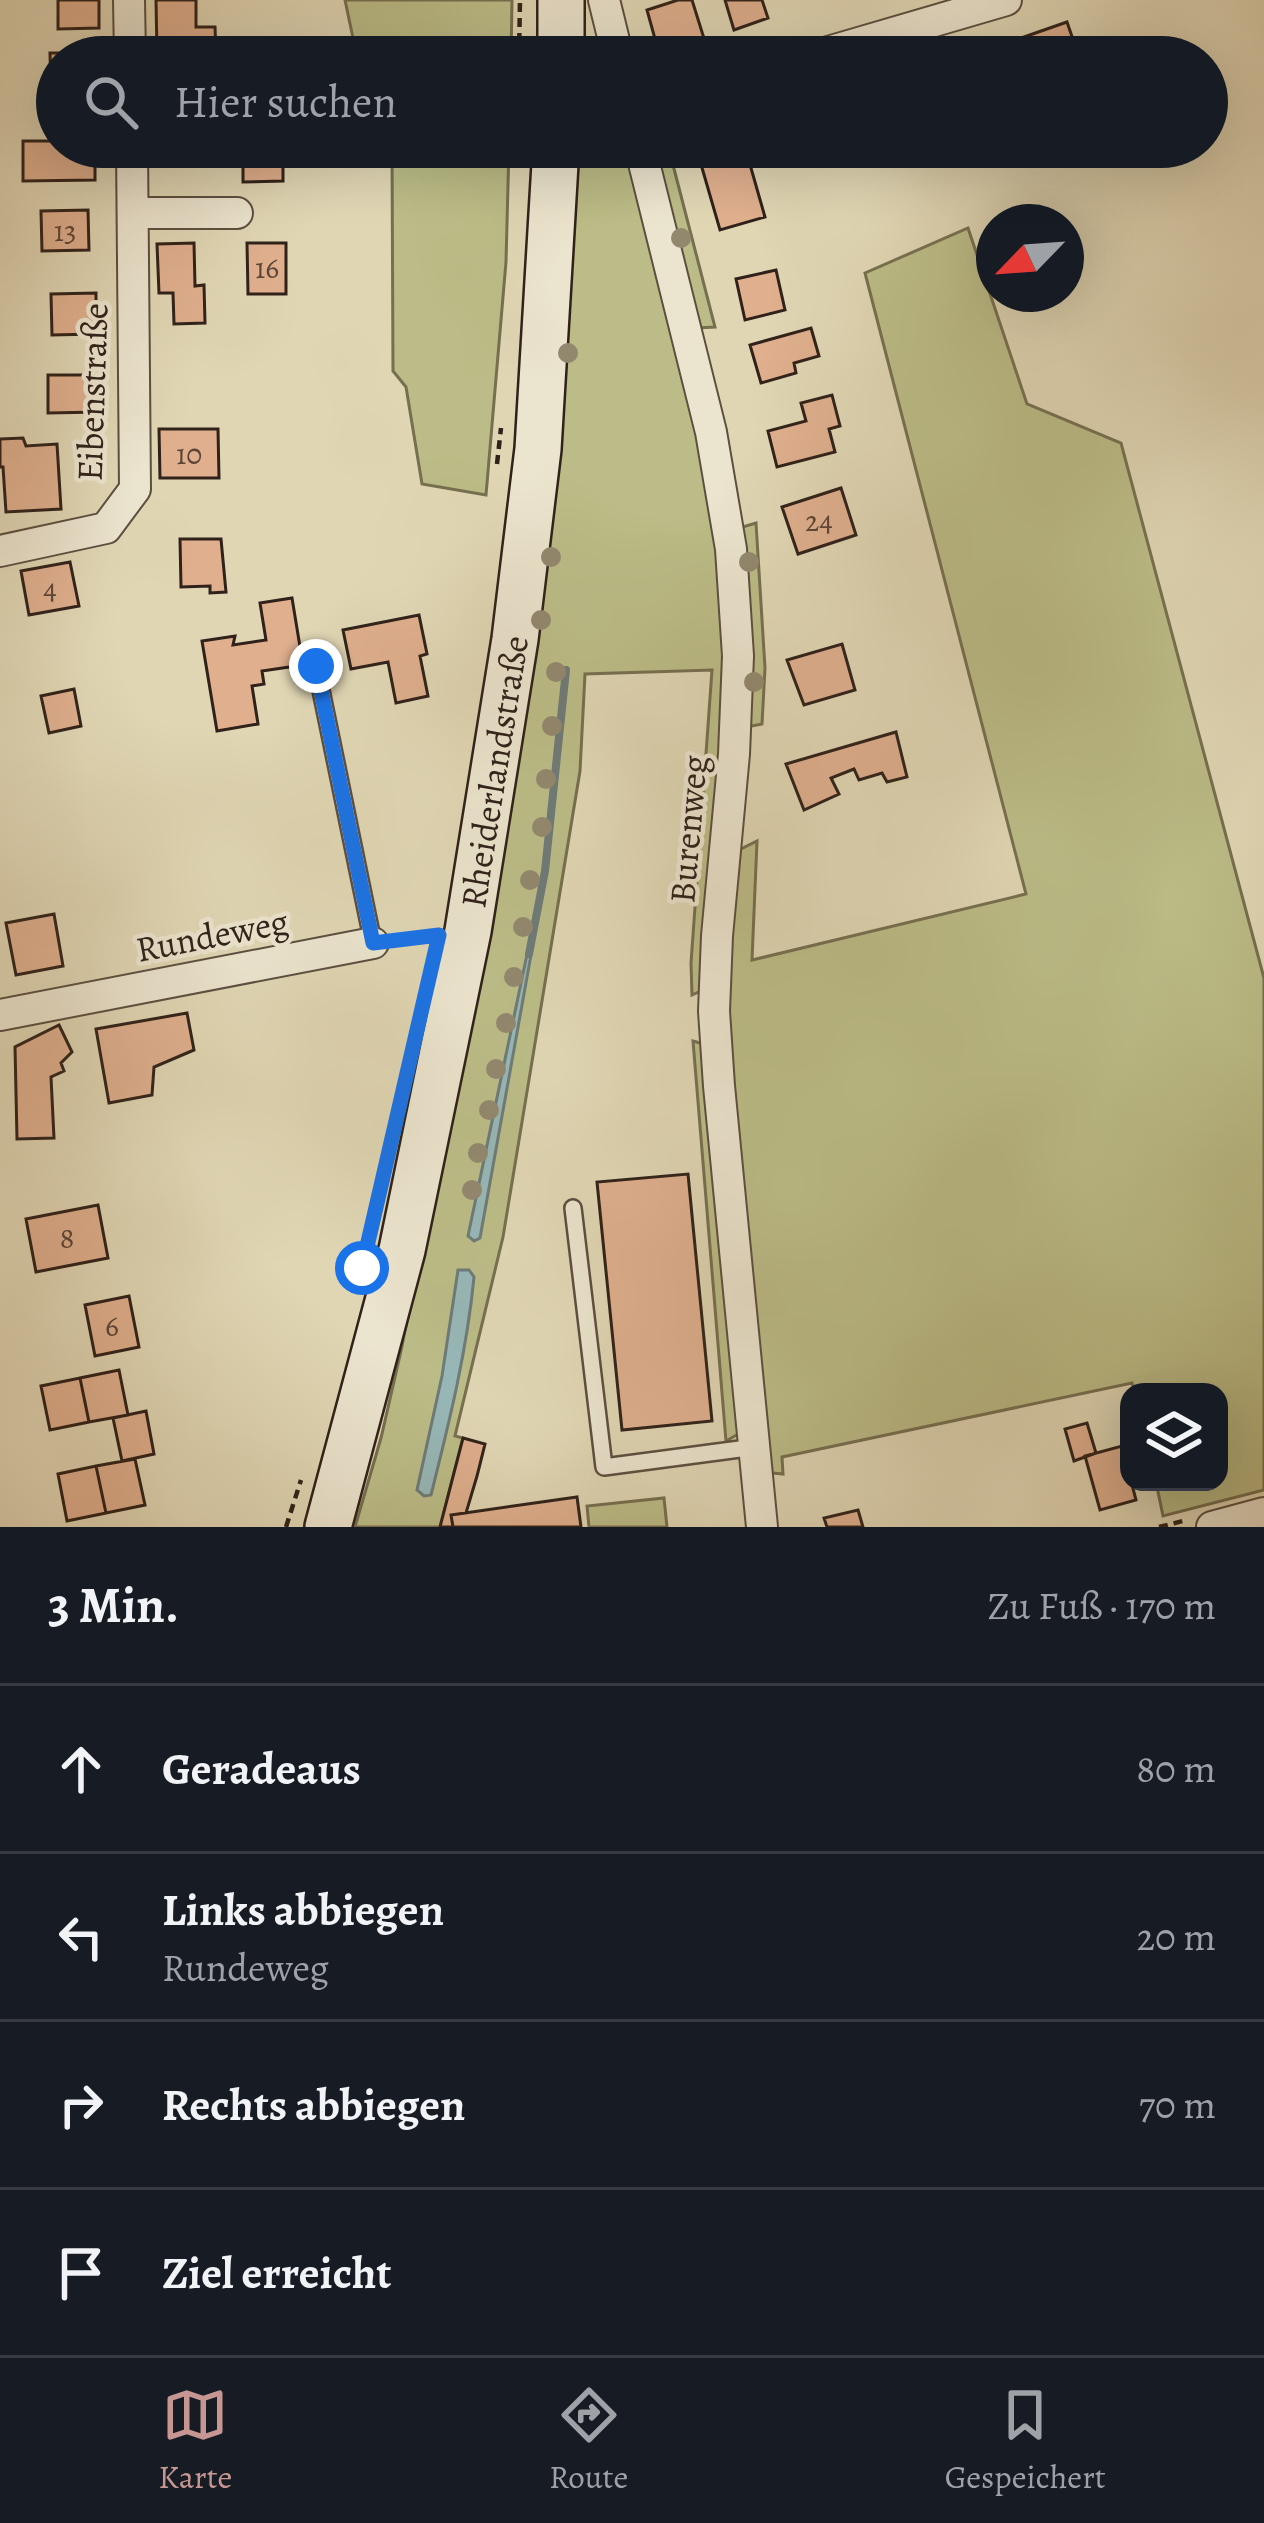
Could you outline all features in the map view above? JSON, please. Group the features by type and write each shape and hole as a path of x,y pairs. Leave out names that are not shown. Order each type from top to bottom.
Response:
{"main road":[{"path":"561,0 561,36"},
{"name":"Rheiderlandstraße","path":"328,1527 403,1250 468,931 538,449 555,168"}],"street":[{"path":"129,0 130,36"},
{"path":"604,0 613,36"},
{"path":"883,36 1006,0"},
{"name":"Eibenstraße","path":"0,551 106,528 135,489 132,168"},
{"name":"Burenweg","path":"645,168 711,432 731,549 738,656 714,1011 762,1527"},
{"path":"133,213 237,213"},
{"name":"Rundeweg","path":"0,1015 373,943"},
{"path":"1212,1527 1264,1513"}],"lane":[{"path":"316,666 373,943"},
{"path":"574,1208 604,1467 755,1448"}],"path":[{"path":"519,36 520,0"},
{"path":"496,472 500,428"},
{"path":"373,943 439,935"},
{"path":"286,1527 305,1466"}],"green space":[{"path":"345,0 512,0 511,36 353,36"},
{"path":"392,168 508,168 506,262 486,495 422,484 406,387 393,371"},
{"path":"564,168 638,168 706,449 729,615 705,989 692,995 691,963 712,670 585,674 580,771 503,1237 455,1436 463,1438 440,1527 355,1527 401,1351 455,1081"},
{"path":"655,168 674,168 715,327 696,328"},
{"path":"968,228 976,252 976,312 996,312 1027,404 1121,443 1264,978 1264,1490 1163,1516 1158,1491 1228,1491 1228,1383 1120,1383 782,1457 783,1474 763,1467 725,977 735,852 757,841 752,960 1026,894 865,273"},
{"path":"756,523 765,668 762,724 752,726 743,722 739,528"},
{"path":"693,1041 707,1045 742,1432 726,1441"},
{"path":"664,1498 667,1527 589,1527 587,1506"}],"water":[{"path":"533,944 480,1238 474,1241 468,1236 529,945"},
{"path":"458,1270 469,1270 474,1277 467,1332 431,1495 424,1496 417,1490 442,1376"}],"building":[{"path":"58,0 99,0 99,28 58,29"},
{"path":"156,0 196,0 196,27 215,27 215,36 157,36"},
{"path":"692,0 703,36 654,36 647,10"},
{"path":"725,0 762,0 768,18 734,30"},
{"path":"1067,22 1072,36 1027,36"},
{"path":"23,141 36,141 36,168 95,168 95,180 23,181"},
{"path":"243,168 283,168 283,181 243,182"},
{"path":"702,168 751,168 765,217 720,230"},
{"path":"88,210 89,250 42,251 41,211"},
{"path":"194,243 195,286 204,285 205,323 174,324 173,293 159,293 157,244"},
{"path":"247,243 286,243 286,294 248,294"},
{"path":"776,270 785,310 745,320 736,279"},
{"path":"96,293 96,334 52,335 51,294"},
{"path":"811,328 819,356 794,363 796,373 761,383 750,345"},
{"path":"48,375 98,375 99,412 48,413"},
{"path":"832,395 840,426 829,429 835,452 777,467 768,431 806,421 801,403"},
{"path":"159,429 218,429 219,478 160,478"},
{"path":"23,438 26,446 57,444 61,509 6,512 0,439"},
{"path":"841,488 856,535 798,554 782,507"},
{"path":"180,539 221,539 226,592 210,593 210,586 181,587"},
{"path":"70,562 79,606 29,615 21,571"},
{"path":"292,598 303,665 262,671 264,684 252,686 258,724 217,731 202,641 235,636 233,645 266,640 260,603"},
{"path":"419,615 427,654 420,656 428,696 396,703 388,662 351,669 343,630"},
{"path":"842,644 855,690 804,705 787,660"},
{"path":"74,689 81,726 49,733 41,696"},
{"path":"896,732 907,777 887,782 882,773 859,780 854,769 831,778 839,794 804,810 786,764"},
{"path":"54,914 63,966 16,975 6,923"},
{"path":"187,1013 194,1050 154,1067 152,1095 109,1103 96,1029"},
{"path":"59,1025 72,1052 61,1063 64,1071 51,1077 54,1138 17,1139 15,1047"},
{"path":"688,1174 712,1421 622,1430 597,1182"},
{"path":"98,1205 108,1258 36,1272 26,1219"},
{"path":"129,1296 139,1347 95,1356 85,1305"},
{"path":"119,1370 128,1415 89,1422 80,1378"},
{"path":"80,1378 89,1422 50,1430 41,1386"},
{"path":"146,1411 154,1454 122,1461 113,1418"},
{"path":"1087,1423 1096,1453 1074,1461 1065,1429"},
{"path":"463,1438 485,1444 477,1476 466,1513 451,1515 453,1527 440,1527"},
{"path":"1120,1447 1120,1491 1134,1491 1136,1500 1100,1510 1085,1456"},
{"path":"135,1459 145,1505 106,1513 96,1466"},
{"path":"96,1466 106,1513 67,1521 58,1474"},
{"path":"577,1497 581,1527 453,1527 451,1515"},
{"path":"858,1510 863,1527 827,1527 824,1518"}],"waterway":[{"path":"529,954 545,871 566,670"}],"route":[{"path":"316,666 373,943 439,935 362,1268"}]}
